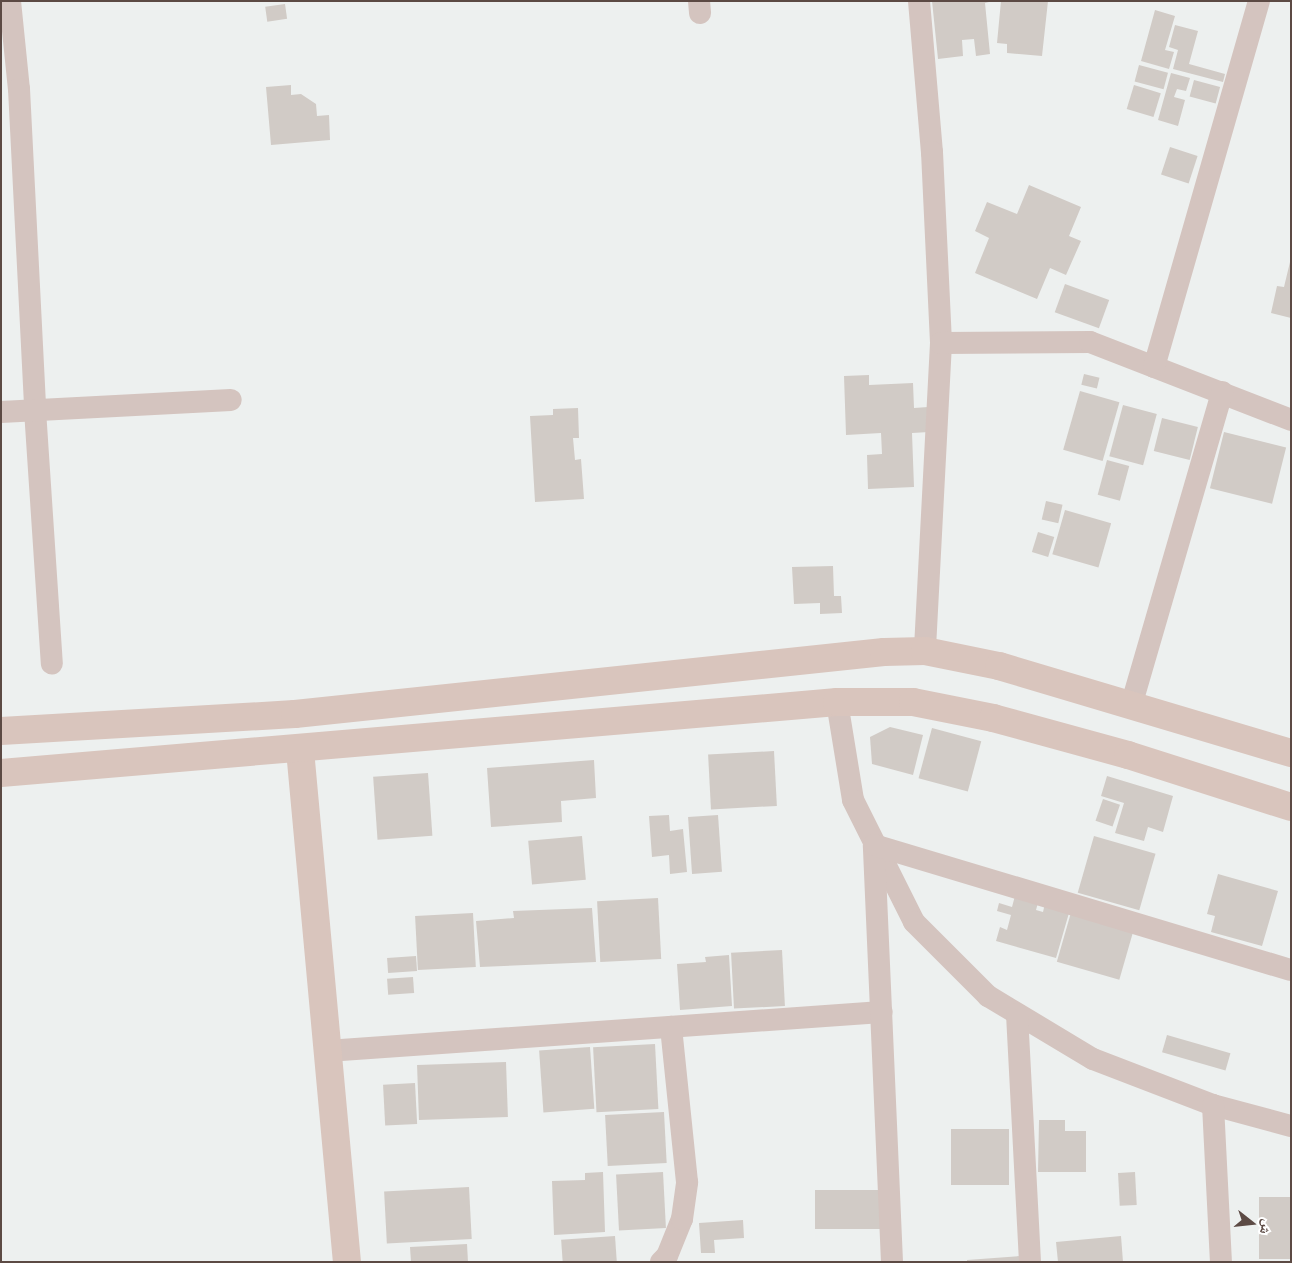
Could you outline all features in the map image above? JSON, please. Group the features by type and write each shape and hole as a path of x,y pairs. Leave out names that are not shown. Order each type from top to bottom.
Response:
{"street":[{"path":"10,1 10,90 52,663"},
{"path":"919,1 932,152 941,343 925,651"},
{"path":"1154,367 1259,1"},
{"path":"941,343 1090,342 1291,420"},
{"path":"1131,706 1222,392"},
{"path":"1,412 231,400"},
{"path":"1,731 295,714 884,652 925,651 999,666 1291,753"},
{"path":"837,702 853,800 874,845 914,922 988,996 1093,1059 1214,1105 1291,1126"},
{"path":"1,773 300,750 837,702 913,702 993,718 1128,755 1291,807"},
{"path":"300,750 347,1262"},
{"path":"874,845 1291,970"},
{"path":"874,845 892,1262"},
{"path":"328,1051 882,1012"},
{"path":"1017,1014 1030,1262"},
{"path":"665,1260 682,1219 687,1182 671,1027"},
{"path":"1214,1105 1221,1262"}],"building":[{"path":"932,1 993,1 985,3 990,54 976,56 974,39 962,40 963,56 938,59"},
{"path":"1001,1 1048,1 1042,56 1007,53 1007,44 997,43"},
{"path":"285,4 287,19 267,22 265,7"},
{"path":"1155,10 1175,16 1165,50 1174,52 1169,69 1141,61"},
{"path":"1175,25 1198,31 1189,64 1225,74 1223,82 1173,69 1178,50 1169,47"},
{"path":"1139,65 1168,73 1164,89 1135,81"},
{"path":"1171,73 1190,78 1186,91 1177,89 1174,97 1185,100 1178,126 1158,120"},
{"path":"1194,80 1220,87 1216,103 1190,96"},
{"path":"291,85 291,95 301,94 316,104 317,116 329,115 330,140 271,145 266,87"},
{"path":"1134,85 1161,93 1153,117 1127,109"},
{"path":"1170,147 1198,156 1189,184 1161,175"},
{"path":"1029,185 1081,207 1069,236 1081,241 1066,275 1050,268 1037,299 975,273 989,238 975,231 987,202 1017,214"},
{"path":"1290,262 1291,318 1271,313 1277,286 1284,287"},
{"path":"1065,284 1109,300 1099,328 1055,312"},
{"path":"1084,374 1100,378 1097,389 1081,385"},
{"path":"869,375 869,385 913,383 914,408 928,407 929,432 912,433 914,487 868,489 867,455 882,454 881,433 846,435 844,376"},
{"path":"1080,391 1119,402 1103,461 1063,450"},
{"path":"1123,405 1157,414 1143,465 1109,456"},
{"path":"578,408 579,438 573,438 575,460 581,459 584,499 535,502 530,416 553,415 553,409"},
{"path":"1162,418 1198,427 1190,460 1154,451"},
{"path":"1224,432 1286,447 1272,504 1210,488"},
{"path":"1107,460 1129,466 1120,501 1098,495"},
{"path":"1046,501 1063,505 1058,523 1042,520"},
{"path":"1065,510 1111,523 1098,567 1052,554"},
{"path":"1038,532 1054,537 1048,557 1032,552"},
{"path":"833,566 834,596 841,596 842,613 820,614 820,603 794,604 792,567"},
{"path":"890,727 923,735 913,775 872,764 870,737"},
{"path":"932,728 981,741 968,791 919,778"},
{"path":"774,751 777,806 711,809 708,754"},
{"path":"594,760 596,798 561,801 562,822 491,827 487,768"},
{"path":"428,773 432,836 378,840 373,777"},
{"path":"1107,776 1173,796 1163,832 1148,827 1144,841 1115,833 1124,803 1101,796"},
{"path":"1103,799 1120,805 1113,827 1096,821"},
{"path":"669,815 670,831 683,829 687,872 670,874 669,855 652,857 649,816"},
{"path":"718,815 722,872 692,874 688,817"},
{"path":"582,836 586,880 532,885 528,841"},
{"path":"1094,836 1156,854 1139,910 1078,893"},
{"path":"1218,874 1278,891 1262,946 1211,932 1215,916 1207,914"},
{"path":"1016,892 1039,899 1036,910 1043,912 1046,899 1071,906 1056,958 996,941 1000,927 1007,930 1011,915 997,911 999,903 1012,907"},
{"path":"658,898 661,959 600,962 597,901"},
{"path":"592,908 596,962 480,967 476,921 514,918 513,911"},
{"path":"1072,909 1134,927 1119,980 1057,962"},
{"path":"473,913 476,967 418,970 415,916"},
{"path":"782,950 785,1006 734,1009 731,953"},
{"path":"729,955 732,1006 680,1010 677,964 706,962 705,957"},
{"path":"416,956 417,971 388,973 387,958"},
{"path":"413,977 414,993 388,995 387,979"},
{"path":"1167,1035 1230,1053 1225,1070 1162,1052"},
{"path":"655,1044 658,1109 596,1112 593,1047"},
{"path":"590,1047 594,1109 543,1112 539,1051"},
{"path":"506,1062 508,1117 419,1120 417,1065"},
{"path":"415,1083 417,1124 385,1126 383,1085"},
{"path":"664,1112 667,1163 608,1166 605,1115"},
{"path":"1039,1120 1065,1120 1065,1131 1086,1131 1086,1172 1038,1172"},
{"path":"951,1129 1009,1129 1009,1185 951,1185"},
{"path":"603,1172 605,1232 554,1235 552,1181 585,1180 585,1173"},
{"path":"663,1172 666,1228 619,1230 616,1174"},
{"path":"1135,1172 1137,1205 1120,1206 1118,1173"},
{"path":"469,1187 472,1239 387,1243 384,1191"},
{"path":"815,1190 884,1190 884,1229 815,1229"},
{"path":"1259,1197 1291,1197 1291,1259 1259,1259"},
{"path":"743,1220 744,1238 714,1240 715,1253 701,1253 699,1223"},
{"path":"615,1236 617,1262 563,1262 561,1240"},
{"path":"1121,1236 1123,1262 1058,1262 1056,1242"},
{"path":"467,1244 468,1262 411,1262 410,1247"},
{"path":"1020,1256 1021,1262 967,1262 967,1260"}]}
